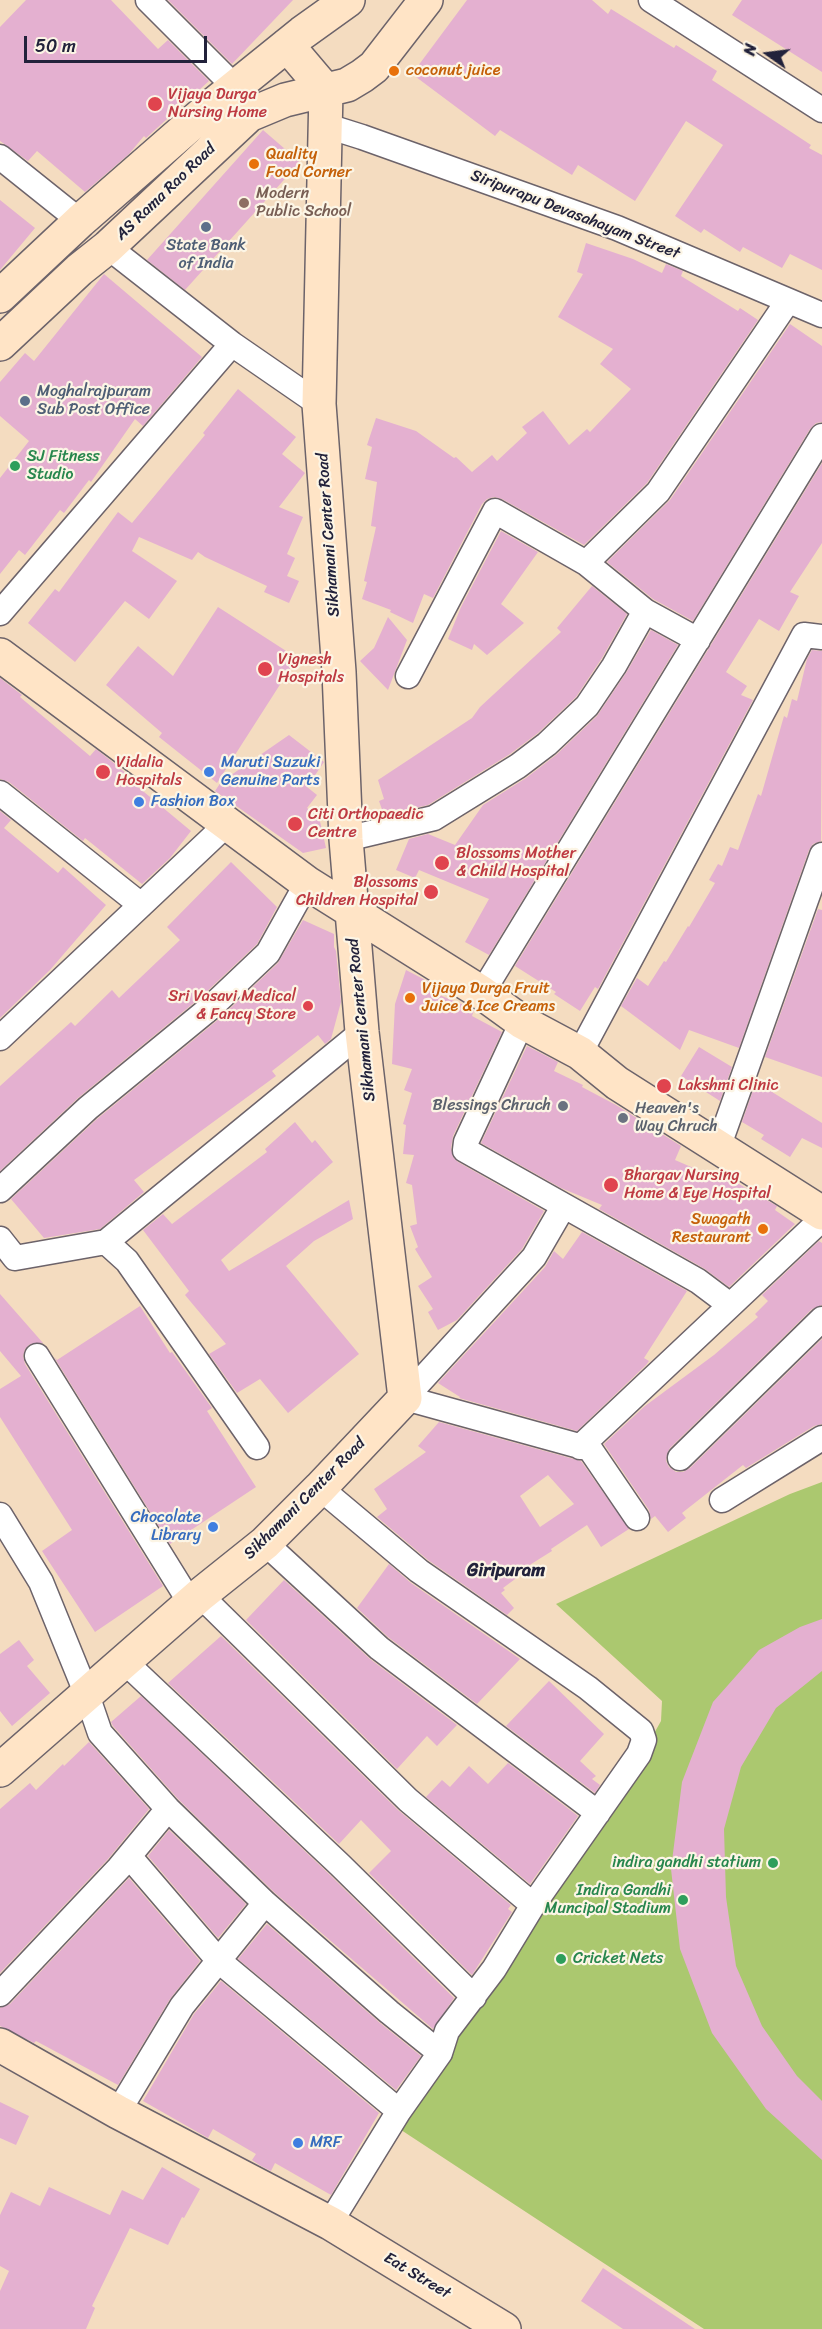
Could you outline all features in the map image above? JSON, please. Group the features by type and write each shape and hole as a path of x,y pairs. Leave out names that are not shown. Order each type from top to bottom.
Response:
{"street":[{"path":"148,0 235,87"},
{"name":"AS Rama Rao Road","path":"0,297 80,221 235,87 348,0"},
{"name":"AS Rama Rao Road","path":"0,344 249,115 285,100 347,85 374,67 426,0"},
{"path":"651,0 822,110"},
{"path":"287,45 326,91"},
{"name":"Sikhamani Center Road","path":"0,1770 196,1599 265,1543 405,1398 362,1032 346,839 339,672 319,404 326,91"},
{"name":"Siripurapu Devasahayam Street","path":"324,125 617,228 822,315"},
{"path":"0,157 80,221"},
{"path":"108,247 232,344 319,404"},
{"path":"586,564 658,492 788,301"},
{"path":"0,614 232,344"},
{"path":"482,993 822,436"},
{"path":"408,676 495,511 586,564 645,610 698,640"},
{"path":"346,839 434,818 528,759 587,706 614,666 645,610"},
{"path":"580,1053 804,634 822,637"},
{"path":"0,655 307,883 482,993 522,1022 580,1053 617,1083 822,1213"},
{"path":"0,794 141,905"},
{"path":"0,1038 227,824"},
{"path":"718,1148 822,855"},
{"path":"0,1190 88,1108 210,1008 268,953 307,883"},
{"path":"522,1022 466,1142 465,1150 698,1281 730,1305"},
{"path":"0,1239 8,1264 106,1242 362,1032"},
{"path":"563,1207 534,1257 405,1398 590,1449 637,1518"},
{"path":"580,1447 822,1219"},
{"path":"106,1242 127,1261 257,1447"},
{"path":"680,1458 822,1319"},
{"path":"37,1356 196,1599 408,1800 532,1905"},
{"path":"722,1500 822,1438"},
{"path":"320,1488 419,1571 588,1688 641,1731 644,1740 639,1754 532,1905 474,1997 447,2031 440,2053 399,2111 330,2223"},
{"path":"0,1515 41,1582 100,1733 168,1809 265,1903 388,2012 440,2053"},
{"path":"265,1543 379,1648 598,1813"},
{"path":"125,1662 332,1857 474,1997"},
{"path":"0,1994 129,1856 168,1809"},
{"path":"129,1856 219,1961 399,2111"},
{"path":"118,2112 182,2006 265,1903"},
{"name":"Eat Street","path":"0,2045 118,2112 330,2223 504,2329"}],"green space":[{"name":"Indira Gandhi Muncipal Stadium","path":"822,1482 822,2329 704,2329 392,2124 647,1746 661,1721 662,1701 556,1604 790,1494"}],"building":[{"path":"26,0 111,0 158,49 168,40 209,81 146,138 144,136 129,154 85,192 37,151 28,161 0,141 0,27"},
{"path":"168,0 293,0 232,64"},
{"path":"467,0 592,0 608,14 611,9 674,48 676,45 717,71 712,80 811,145 809,148 822,155 822,270 790,254 782,268 743,247 740,252 704,229 701,233 675,216 723,145 686,121 635,201 578,165 572,175 500,130 495,136 412,74"},
{"path":"742,0 822,0 822,72 732,15"},
{"path":"263,130 300,162 185,290 147,260"},
{"path":"0,200 35,228 0,270"},
{"path":"586,243 633,259 662,273 666,264 683,271 681,276 738,311 740,308 758,320 647,483 584,545 502,499 494,497 482,504 433,598 424,594 413,623 390,612 391,610 362,599 376,527 371,526 377,482 365,479 372,447 367,445 376,418 416,431 454,458 456,457 472,472 492,455 497,461 527,433 522,427 543,411 569,445 587,429 590,432 631,389 600,364 613,349 558,317 583,274 577,272"},
{"path":"104,274 202,357 143,426 135,419 91,482 89,480 64,513 60,510 25,555 19,550 0,574 0,478 29,441 0,416 0,382 25,353 34,361"},
{"path":"790,324 822,346 822,422 816,423 810,429 693,621 653,599 607,562 670,500"},
{"path":"238,389 296,437 282,454 305,473 279,507 303,517 287,554 295,558 287,576 299,581 289,603 264,592 267,586 198,552 192,560 139,537 132,551 177,581 149,619 125,601 75,662 28,623 55,589 59,592 118,512 132,523 205,435 203,433"},
{"path":"822,463 822,543 790,592 799,596 779,631 759,619 726,672 747,686 741,695 753,700 598,989 595,987 580,1011 554,994 556,992 515,966"},
{"path":"501,531 538,552 501,604 524,623 487,655 474,644 472,650 448,639 461,607"},
{"path":"592,586 627,614 576,697 538,733 510,754 428,805 384,815 379,801 384,799 378,780 472,718 480,707 561,632 557,628"},
{"path":"218,607 297,658 217,783 159,737 162,733 106,685 138,646 173,676"},
{"path":"388,617 407,640 388,690 360,661 374,648"},
{"path":"651,630 678,645 489,955 465,942 489,899 419,870 415,878 396,870 409,839 428,834 455,845 483,805 526,778 556,755 597,716"},
{"path":"812,650 822,651 821,841 813,844 809,850 739,1048 689,1030 680,1050 621,1006 637,978 648,986 664,961 666,962 715,883 709,880 718,864 722,866 730,847 738,850 758,794 761,796 784,716 787,718 792,699 797,701 807,659"},
{"path":"0,678 90,756 96,749 115,764 134,780 132,782 191,831 170,858 142,884 85,838 83,841 9,782 0,779"},
{"path":"289,735 324,762 307,787 317,795 307,808 319,817 326,848 303,853 215,791 221,782"},
{"path":"0,811 11,820 4,828 58,873 63,867 106,905 50,970 0,1018"},
{"path":"231,862 277,907 257,944 201,997 78,1098 0,1171 0,1086 71,1022 75,1026 112,990 119,998 180,940 167,927"},
{"path":"818,909 822,910 822,1077 765,1057"},
{"path":"303,920 334,934 341,1002 331,1039 325,1044 318,1035 272,1071 276,1076 134,1180 144,1192 100,1229 44,1238 11,1199 97,1119 219,1019 278,963"},
{"path":"406,970 435,985 432,992 471,1008 474,1010 472,1016 502,1032 453,1136 451,1148 453,1157 544,1211 522,1249 457,1320 438,1330 428,1312 433,1309 418,1286 432,1277 415,1249 418,1247 410,1226 417,1224 412,1185 406,1183 414,1155 403,1154 406,1125 403,1124 412,1093 404,1090 412,1069 392,1064 395,1004"},
{"path":"527,1046 558,1062 554,1071 583,1085 582,1087 616,1105 681,1146 675,1160 712,1176 714,1172 732,1180 777,1206 775,1210 795,1224 729,1287 705,1269 599,1209 602,1205 561,1188 481,1143"},
{"path":"699,1047 732,1067 720,1101 681,1076"},
{"path":"756,1082 822,1123 822,1148 802,1138 790,1157 761,1139 764,1135 742,1122"},
{"path":"295,1122 312,1143 315,1140 333,1162 221,1260 229,1271 349,1200 353,1219 314,1241 286,1266 359,1354 288,1413 260,1379 237,1393 209,1354 226,1344 185,1295 189,1291 143,1230 163,1214 172,1224 267,1152 265,1149"},
{"path":"582,1232 687,1291 644,1358 649,1361 646,1365 577,1431 459,1398 438,1383 545,1267 554,1251 563,1259"},
{"path":"819,1241 822,1243 822,1305 812,1309 670,1448 666,1461 669,1467 676,1472 683,1472 690,1468 822,1339 822,1424 814,1426 746,1468 743,1465 682,1513 686,1518 668,1532 655,1516 651,1519 649,1510 604,1444 645,1406 714,1355 758,1317 755,1314 768,1301 762,1295"},
{"path":"0,1294 43,1343 30,1344 25,1349 23,1356 25,1364 163,1586 95,1632 42,1551 72,1530 0,1417 0,1389 21,1376 0,1351"},
{"path":"140,1306 170,1353 172,1352 212,1408 207,1411 256,1487 170,1544 54,1357 57,1360"},
{"path":"439,1422 581,1461 629,1529 601,1547 587,1525 551,1549 552,1551 528,1566 530,1568 503,1588 505,1590 501,1593 514,1608 507,1615 428,1560 377,1517 387,1509 374,1489 426,1452 418,1446","holes":["548,1475 574,1504 540,1527 520,1496"]},
{"path":"389,1564 411,1583 520,1659 477,1704 388,1637 357,1608"},
{"path":"284,1580 370,1659 457,1725 437,1746 427,1736 397,1769 246,1620"},
{"path":"822,1619 822,1671 776,1708 741,1767 724,1829 726,1897 736,1966 762,2026 797,2076 822,2101 822,2160 766,2109 712,2033 680,1949 671,1869 682,1782 713,1702 759,1650 800,1627"},
{"path":"221,1636 398,1810 511,1905 508,1909 512,1912 472,1975 369,1873 391,1851 361,1820 339,1844 168,1683"},
{"path":"19,1640 34,1660 27,1666 50,1693 12,1726 0,1711 0,1654"},
{"path":"549,1681 604,1734 580,1761 596,1776 592,1779 600,1785 595,1793 506,1726"},
{"path":"141,1696 330,1875 454,1998 433,2029 275,1893 178,1799 113,1726 111,1722"},
{"path":"89,1742 149,1809 108,1859 0,1973 0,1809 30,1783 36,1790"},
{"path":"508,1763 578,1816 530,1884 426,1797 442,1780 450,1787 469,1766 488,1784"},
{"path":"169,1830 246,1904 218,1938 148,1856"},
{"path":"129,1878 200,1961 170,1999 118,2085 36,2041 34,2043 0,2026 0,2008 10,2004"},
{"path":"267,1924 421,2056 396,2090 238,1959"},
{"path":"221,1981 379,2113 331,2195 275,2163 271,2171 261,2166 252,2160 256,2154 213,2129 208,2138 143,2101 194,2014"},
{"path":"0,2102 29,2116 16,2145 0,2138"},
{"path":"162,2167 200,2189 168,2245 130,2228 92,2306 95,2308 86,2329 0,2329 0,2291 9,2271 0,2266 0,2215 11,2192 40,2206 49,2187 110,2215 122,2190 143,2200"},
{"path":"603,2268 695,2329 623,2329 581,2301"}],"place":[{"name":"coconut juice","path":"394,71"},
{"name":"Vijaya Durga Nursing Home","path":"155,104"},
{"name":"Quality Food Corner","path":"254,164"},
{"name":"Modern Public School","path":"244,203"},
{"name":"State Bank of India","path":"206,227"},
{"name":"Moghalrajpuram Sub Post Office","path":"25,401"},
{"name":"SJ Fitness Studio","path":"15,466"},
{"name":"Vignesh Hospitals","path":"265,669"},
{"name":"Vidalia Hospitals","path":"103,772"},
{"name":"Maruti Suzuki Genuine Parts","path":"209,772"},
{"name":"Fashion Box","path":"139,802"},
{"name":"Citi Orthopaedic Centre","path":"295,824"},
{"name":"Blossoms Mother & Child Hospital","path":"442,863"},
{"name":"Blossoms Children Hospital","path":"431,892"},
{"name":"Vijaya Durga Fruit Juice & Ice Creams","path":"410,998"},
{"name":"Sri Vasavi Medical & Fancy Store","path":"308,1006"},
{"name":"Lakshmi Clinic","path":"664,1086"},
{"name":"Blessings Chruch","path":"563,1106"},
{"name":"Heaven's Way Chruch","path":"623,1118"},
{"name":"Bhargav Nursing Home & Eye Hospital","path":"611,1185"},
{"name":"Swagath Restaurant","path":"763,1229"},
{"name":"Chocolate Library","path":"213,1527"},
{"name":"indira gandhi statium","path":"773,1863"},
{"name":"Indira Gandhi Muncipal Stadium","path":"683,1900"},
{"name":"Cricket Nets","path":"561,1959"},
{"name":"MRF","path":"298,2143"}],"district":[{"name":"Giripuram","path":"506,1571"}]}
